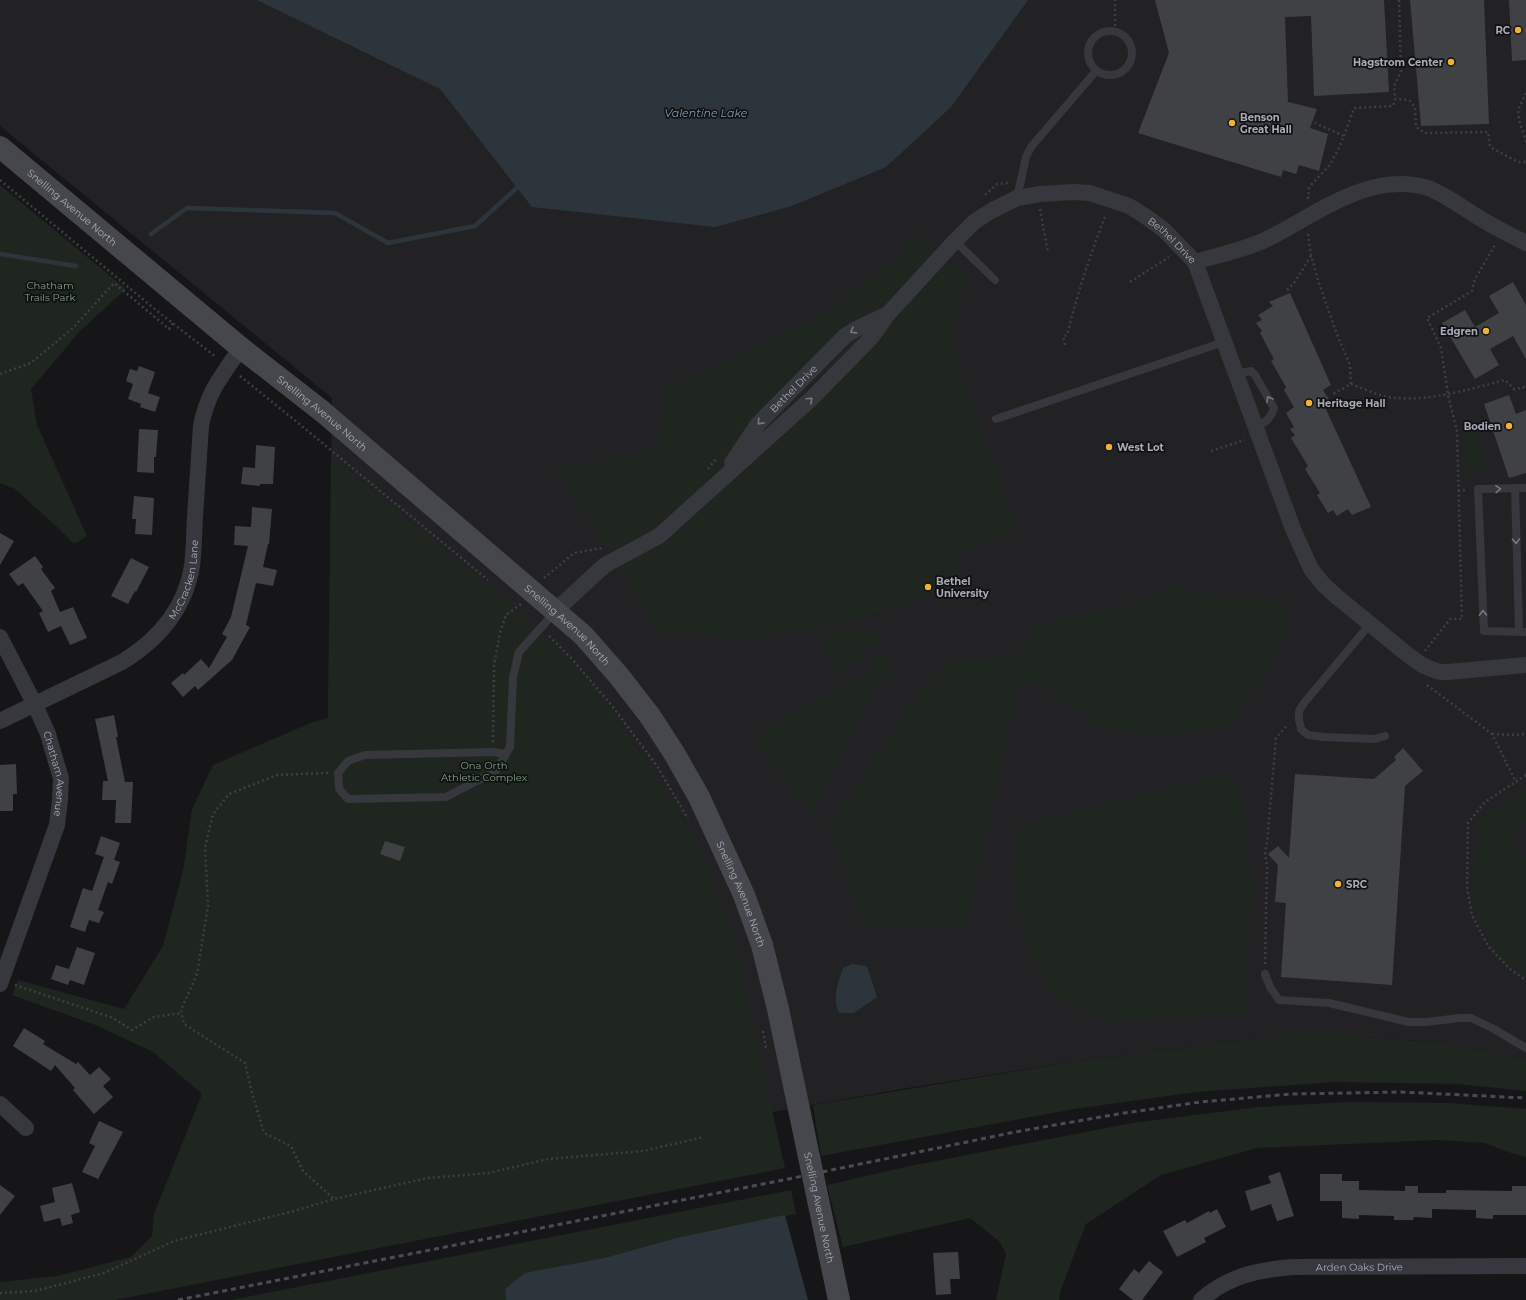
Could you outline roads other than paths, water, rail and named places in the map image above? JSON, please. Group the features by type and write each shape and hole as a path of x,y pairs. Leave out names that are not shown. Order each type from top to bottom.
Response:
{"street":[{"name":"Snelling Avenue North","path":"0,147 241,348 323,412 583,635 620,676 650,716 674,753 699,797 744,895 762,945 778,1009 839,1300"},
{"name":"Bethel Drive","path":"555,611 605,565 659,536 719,483 822,389 870,339 888,314 974,222 991,211 1017,198 1054,192 1090,193 1129,206 1164,230 1195,262 1266,240 1342,199 1361,191 1376,187 1412,184 1429,189 1445,197 1503,232 1526,243"},
{"path":"1195,262 1236,374 1250,434 1311,569 1323,584 1417,661 1431,669 1440,672 1526,665"},
{"name":"McCracken Lane","path":"0,722 122,662 141,650 157,635 171,618 182,599 192,566 201,426 204,408 219,380 241,348"},
{"name":"Chatham Avenue","path":"0,636 48,734 61,778 57,825 1,983"},
{"path":"0,1104 26,1128"},
{"name":"Arden Oaks Drive","path":"1201,1300 1237,1277 1265,1270 1292,1267 1526,1266"}],"lane":[{"path":"1106,31 1114,31 1123,35 1128,40 1132,49 1132,56 1129,65 1123,71 1113,75 1103,75 1096,71 1090,63 1087,53 1089,44 1096,35 1106,31"},
{"path":"1017,198 1026,157 1031,147 1096,71"},
{"path":"955,241 995,280"},
{"path":"996,419 1224,342"},
{"path":"1236,374 1251,371 1255,375 1274,408 1268,420 1250,434"},
{"path":"1515,488 1522,632 1484,631 1478,489 1515,488 1526,488"},
{"path":"506,754 493,752 364,755 348,761 338,773 339,789 348,799 446,797 496,772 510,747 513,677 519,652 555,611"},
{"path":"1370,624 1299,712 1299,720 1301,729 1308,735 1375,739 1385,736"},
{"path":"1265,974 1270,987 1279,1000 1328,1002 1409,1022 1471,1018 1492,1028 1526,1048"}],"water":[{"name":"Valentine Lake","path":"257,0 1028,0 951,107 886,167 792,206 715,227 532,207 440,89"},
{"path":"852,964 867,966 877,997 854,1013 839,1013 836,1002 838,985 843,968"},
{"path":"785,1215 808,1300 506,1300 505,1289 525,1273 604,1258 676,1238"}],"waterway":[{"path":"151,234 187,208 335,213 388,243 475,226 520,185"},
{"path":"0,254 76,266"}],"railway":[{"path":"178,1300 793,1178 1015,1132 1118,1114 1200,1102 1291,1094 1401,1092 1526,1098"}],"place":[{"name":"RC","path":"1518,30"},
{"name":"Hagstrom Center","path":"1451,62"},
{"name":"Benson Great Hall","path":"1232,123"},
{"name":"Edgren","path":"1486,331"},
{"name":"Heritage Hall","path":"1309,403"},
{"name":"Bodien","path":"1509,426"},
{"name":"West Lot","path":"1109,447"},
{"name":"Bethel University","path":"928,587"},
{"name":"SRC","path":"1338,884"}],"park label":[{"name":"Chatham Trails Park","path":"50,290"},
{"name":"Ona Orth Athletic Complex","path":"484,770"}]}
